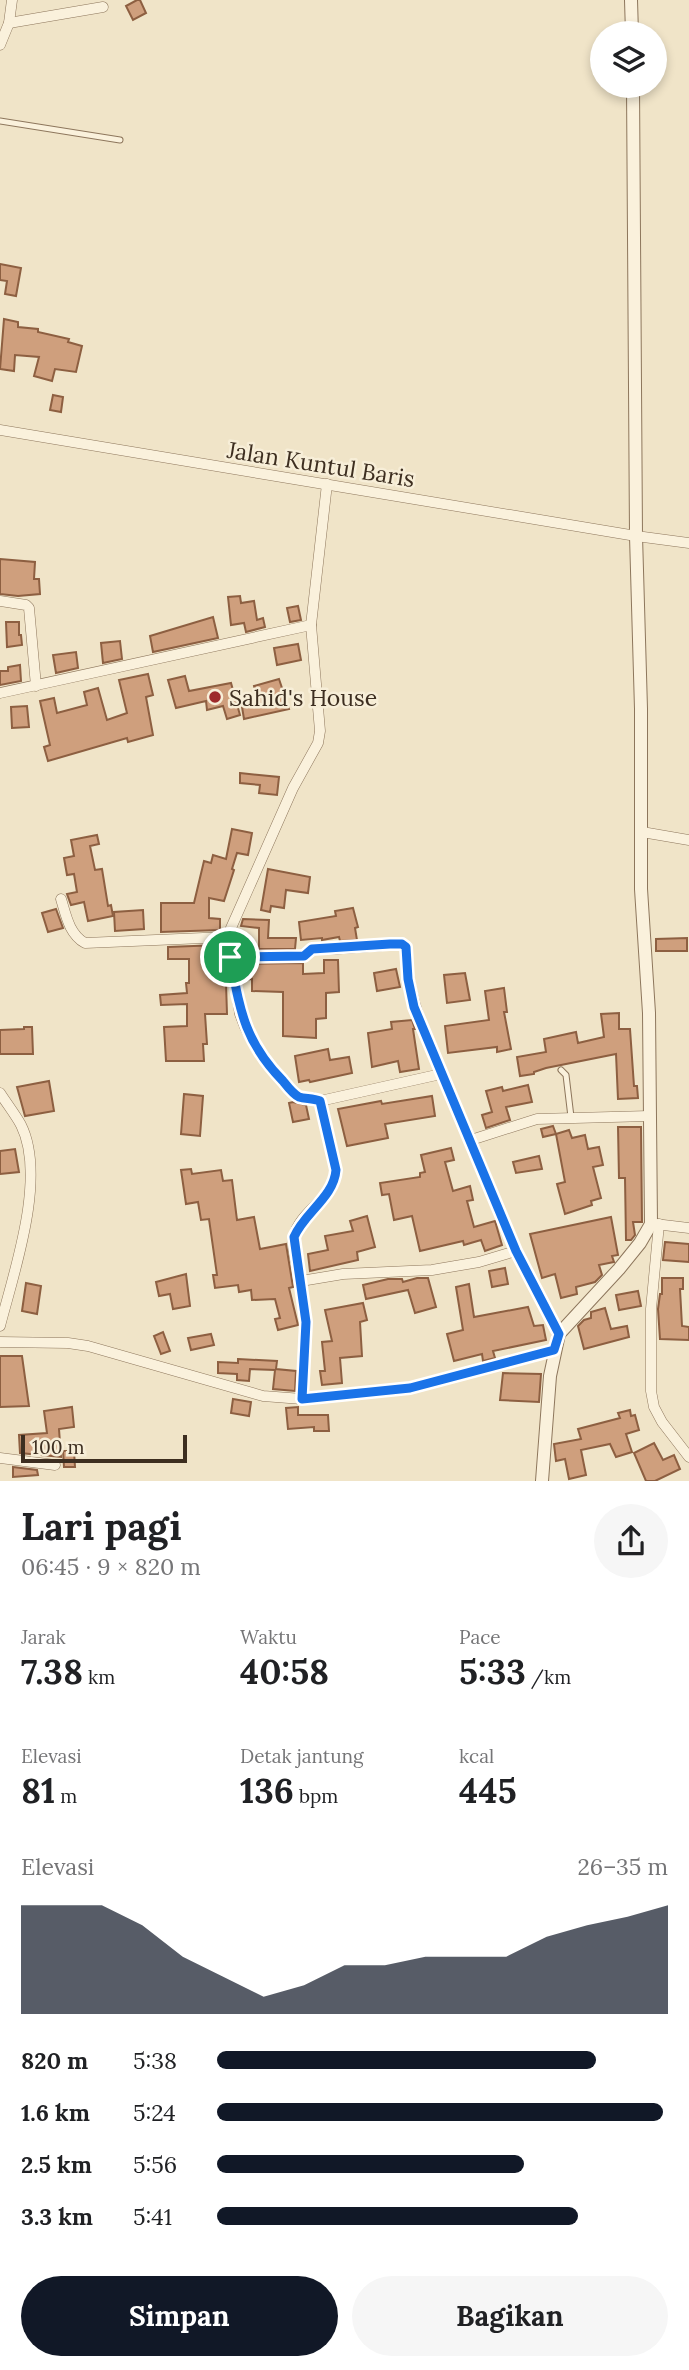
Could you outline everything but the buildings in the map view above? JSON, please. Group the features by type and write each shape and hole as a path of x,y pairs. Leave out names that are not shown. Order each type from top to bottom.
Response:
{"street":[{"path":"0,45 9,23 12,0"},
{"path":"631,0 632,21"},
{"path":"9,23 103,7"},
{"path":"634,98 641,889 649,1013 649,1115 655,1224 651,1391 654,1407 662,1422 689,1457"},
{"name":"Jalan Kuntul Baris","path":"0,430 689,543"},
{"path":"327,484 311,625 320,731 318,743 293,788 227,937 240,1014 256,1048 298,1097 320,1101 441,1074"},
{"path":"0,601 26,605 29,608 36,685"},
{"path":"0,693 311,625"},
{"path":"642,832 689,839"},
{"path":"61,899 71,930 85,943 227,937"},
{"path":"230,957 304,956 312,949 322,948 402,944 406,947 408,979 414,1007 516,1251 559,1334"},
{"path":"0,1093 22,1126 32,1177 21,1249 0,1326"},
{"path":"302,1399 306,1322 294,1237 299,1226 335,1181 336,1170 320,1101"},
{"path":"471,1140 537,1119 649,1115"},
{"path":"655,1224 689,1228"},
{"path":"542,1481 554,1350 559,1334 620,1269 655,1224"},
{"path":"301,1281 343,1274 432,1270 479,1262 516,1251"},
{"path":"0,1342 88,1346 262,1396 302,1399 410,1388 554,1350"},
{"path":"0,1458 55,1465"}],"lane":[{"path":"0,121 120,140"},
{"path":"561,1070 566,1075 571,1117"}],"place":[{"name":"Sahid's House","path":"215,697"}],"route":[{"path":"390,944 402,944 406,947 408,979 414,1007 516,1251 559,1334 554,1350 410,1388 302,1399 306,1322 294,1237 299,1226 335,1181 336,1170 320,1101 298,1097 256,1048 245,1027 240,1014 230,957 304,956 312,949 390,944"}]}
